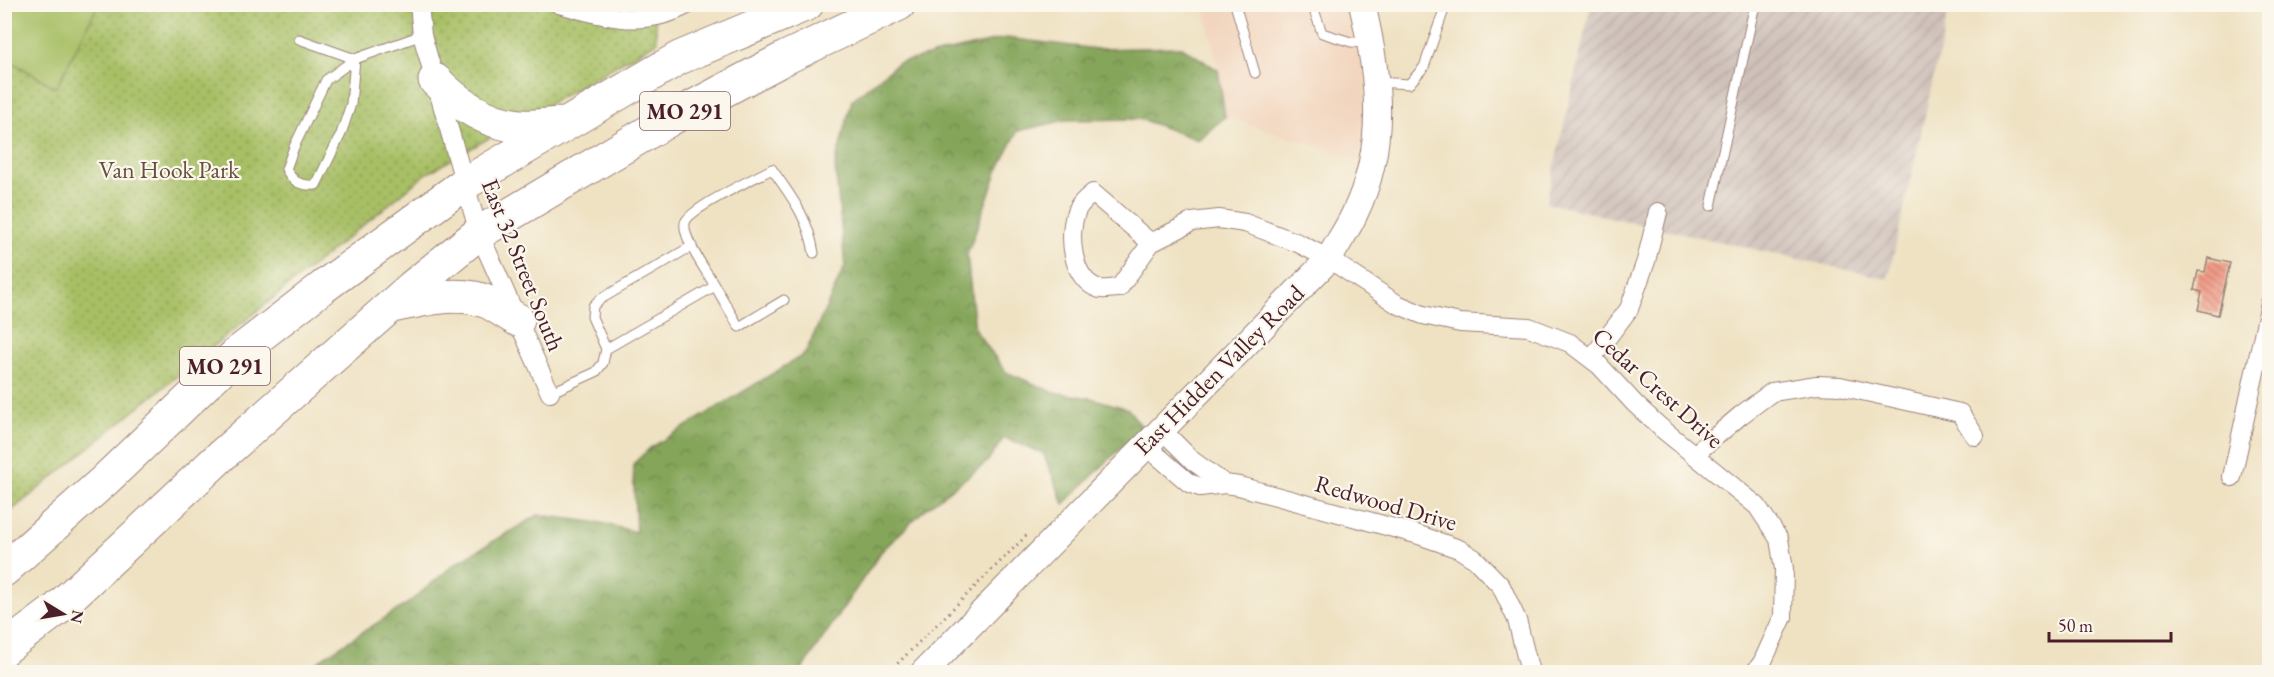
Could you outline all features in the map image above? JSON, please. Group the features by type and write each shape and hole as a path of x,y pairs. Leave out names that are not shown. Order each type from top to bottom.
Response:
{"highway":[{"name":"MO 291","path":"4,570 104,481 240,351 323,286 464,184 679,58 807,4"},
{"name":"MO 291","path":"4,650 56,610 222,455 390,307 479,233 672,118 785,58 899,4"},
{"path":"435,80 453,99 494,120 520,126 565,124"},
{"path":"390,307 432,298 465,297 488,302 518,320"}],"main road":[{"name":"East Hidden Valley Road","path":"924,672 1329,259 1355,214 1370,170 1378,121 1377,82 1362,4"}],"street":[{"name":"East 32 Street South","path":"420,4 422,35 479,233 550,393"},
{"path":"560,4 607,17 631,20 655,18 690,4"},
{"path":"1094,193 1151,243 1119,288 1101,290 1088,283 1077,270 1072,234 1076,212 1083,201 1094,193"},
{"path":"1591,359 1629,309 1646,261 1658,212"},
{"name":"Cedar Crest Drive","path":"1151,243 1192,222 1219,219 1245,223 1298,243 1329,259 1397,303 1423,315 1460,323 1528,327 1570,343 1591,359 1635,404 1757,506 1779,539 1784,569 1783,617 1764,669"},
{"path":"2232,477 2262,372 2270,303"},
{"path":"1695,454 1772,392 1818,385 1840,386 1960,413 1976,436"},
{"name":"Redwood Drive","path":"1153,437 1225,484 1416,534 1459,549 1475,558 1501,586 1517,620 1530,672"}],"lane":[{"path":"1234,4 1255,73"},
{"path":"1312,4 1322,33 1351,42 1371,43"},
{"path":"1377,82 1409,84 1424,68 1446,4"},
{"path":"1711,206 1755,4"},
{"path":"356,59 351,104 343,114 341,134 316,184 304,186 291,178 286,169 299,150 321,102 326,80 356,59 422,35"},
{"path":"300,39 356,59"},
{"path":"331,129 341,134"},
{"path":"324,145 334,149"},
{"path":"317,159 327,165"},
{"path":"784,300 739,327 686,235 685,223 689,215 772,169 806,219 814,253"},
{"path":"550,393 596,372 603,363 606,349 592,317 593,306 599,300 692,246"},
{"path":"606,349 715,286"}],"path":[{"path":"889,672 1028,534"}],"shaded area":[{"path":"1203,5 1348,5 1365,75 1365,128 1358,159 1225,117 1218,70"},
{"path":"1591,5 1950,5 1888,279 1546,203"}],"green space":[{"path":"5,4 98,5 56,88 5,58"},
{"name":"Van Hook Park","path":"559,4 655,18 657,42 426,174 5,516 5,5"},
{"path":"1006,38 1097,49 1182,47 1218,70 1225,117 1198,140 1140,119 1066,120 1018,131 997,172 967,255 975,330 1006,372 1053,392 1091,398 1128,409 1142,427 1064,504 1043,453 1004,438 987,462 925,509 881,552 800,672 307,672 325,656 407,604 456,563 538,515 601,523 636,532 633,464 650,448 805,354 845,266 835,165 852,100 898,63"}],"building":[{"path":"2208,258 2230,263 2218,315 2198,310 2202,292 2194,290 2198,271 2205,272"}]}
